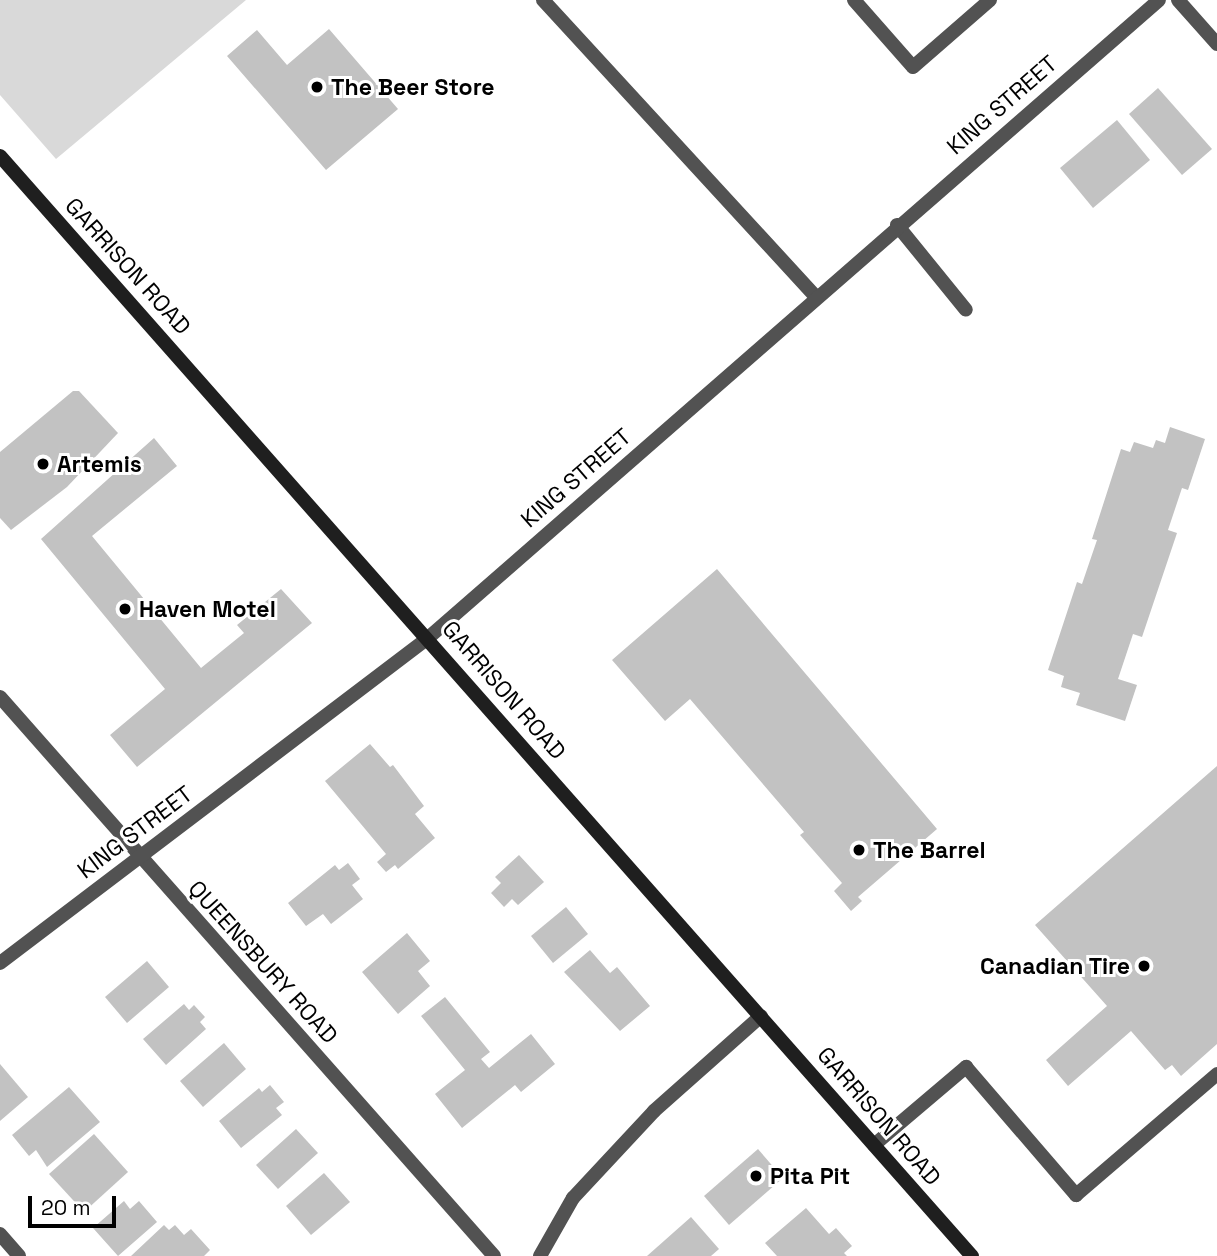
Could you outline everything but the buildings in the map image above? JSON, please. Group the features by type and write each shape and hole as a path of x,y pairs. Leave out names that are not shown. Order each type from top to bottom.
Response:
{"main road":[{"name":"GARRISON ROAD","path":"0,156 972,1256"}],"street":[{"path":"543,0 816,297"},
{"path":"855,0 913,67 990,0"},
{"name":"KING STREET","path":"0,963 428,638 897,225 1158,0"},
{"path":"1178,0 1217,44"},
{"path":"897,225 966,310"},
{"name":"QUEENSBURY ROAD","path":"0,696 140,858 494,1256"},
{"path":"540,1256 573,1198 654,1111 761,1016"},
{"path":"874,1145 966,1067 1076,1195 1217,1074"},
{"path":"0,1234 19,1256"}],"shaded area":[{"path":"0,0 246,0 56,159 0,95"}],"place":[{"name":"The Beer Store","path":"317,87"},
{"name":"Artemis","path":"43,464"},
{"name":"Haven Motel","path":"125,609"},
{"name":"The Barrel","path":"859,850"},
{"name":"Canadian Tire","path":"1144,966"},
{"name":"Pita Pit","path":"756,1176"}]}
